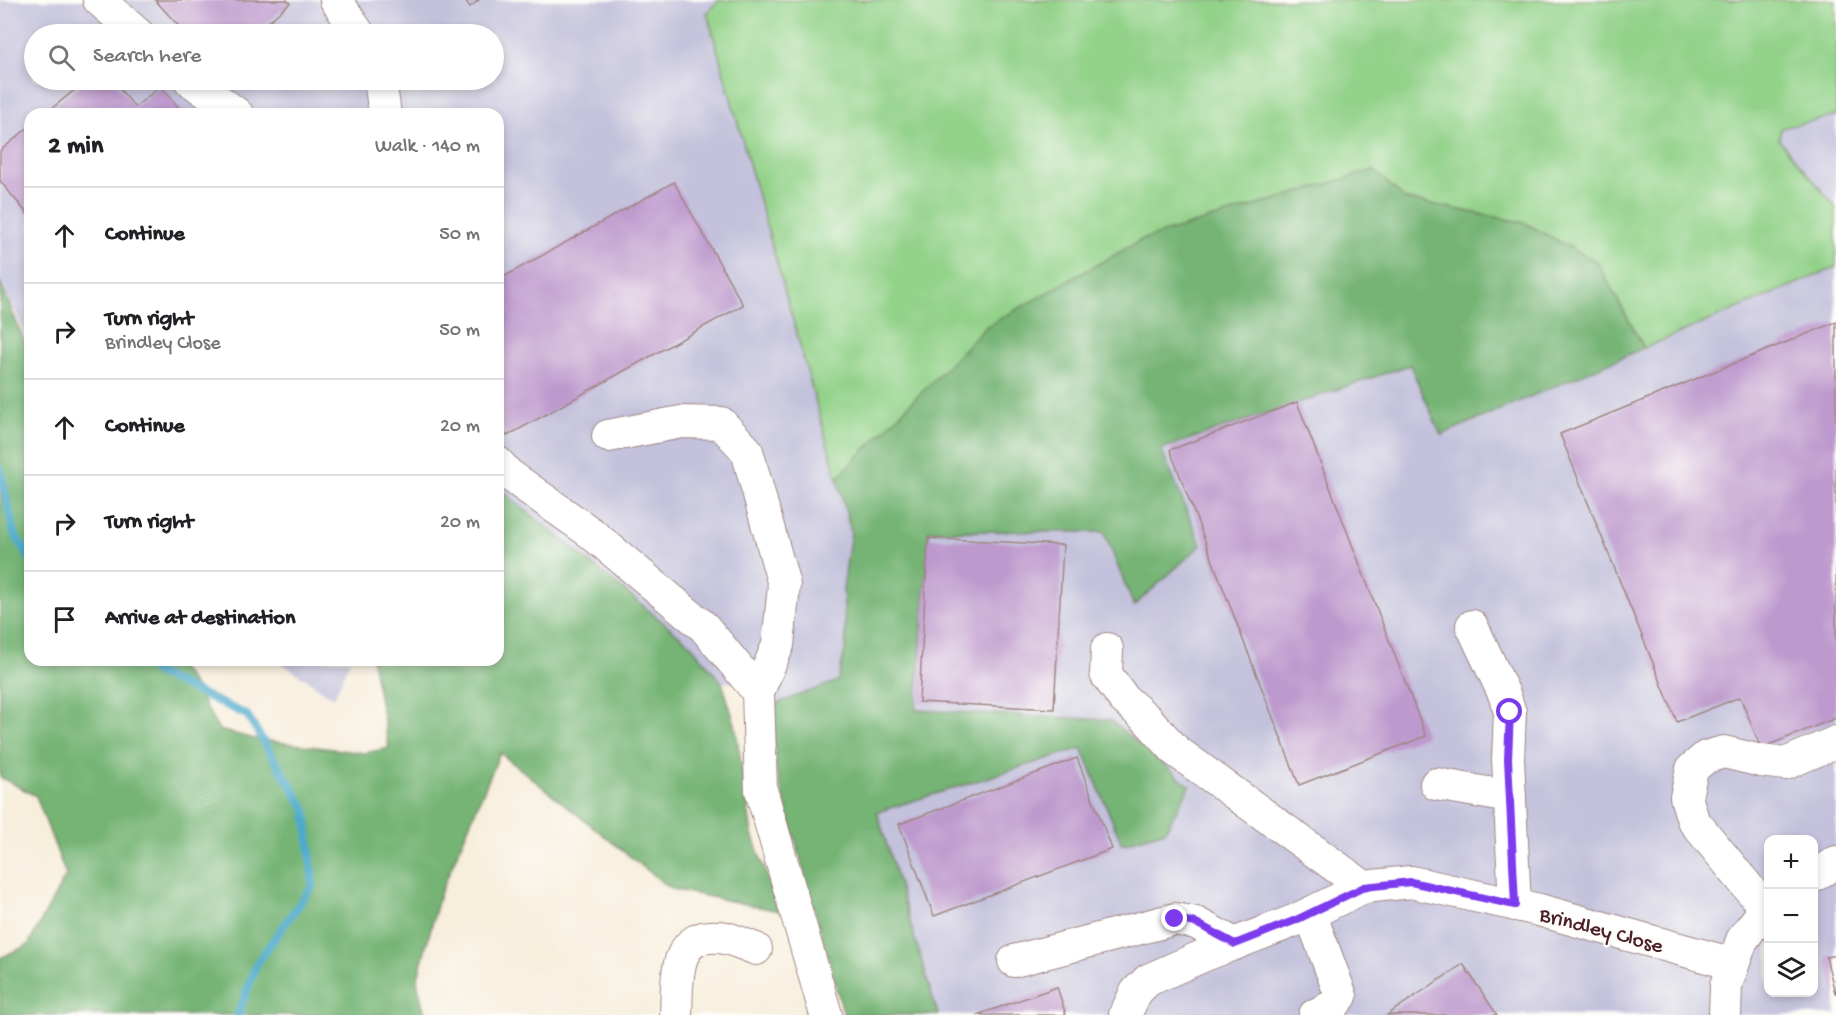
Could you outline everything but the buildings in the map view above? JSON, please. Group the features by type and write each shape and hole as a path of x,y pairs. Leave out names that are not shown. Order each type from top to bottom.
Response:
{"street":[{"path":"99,0 127,24"},
{"path":"336,0 352,24"},
{"path":"204,90 229,108"},
{"path":"381,90 384,108"},
{"path":"608,436 681,422 721,423 747,451 784,585 778,645 758,692 761,790 826,1015"},
{"path":"504,470 591,533 704,627 758,692"},
{"path":"1472,626 1510,712 1508,759 1515,905"},
{"path":"1107,649 1106,674 1124,699 1147,719 1176,751 1364,887"},
{"path":"1764,903 1693,820 1686,797 1692,769 1706,757 1724,752 1785,764 1836,742"},
{"path":"1436,784 1510,796"},
{"path":"1818,873 1836,862"},
{"name":"Brindley Close","path":"1125,1015 1136,992 1148,980 1303,916 1364,887 1411,882 1515,905 1733,964"},
{"path":"1725,1015 1726,985 1733,964 1742,940 1764,911"},
{"path":"1303,916 1341,996 1334,1005 1315,1015"},
{"path":"1014,961 1175,919 1196,923 1235,944"},
{"path":"676,1015 679,963 688,945 703,938 720,937 756,949"}],"shaded area":[{"path":"0,0 719,0 707,13 837,478 1161,449 1411,365 1441,435 1836,267 1836,1015 844,1015 776,771 771,685 722,682 690,644 504,493 504,108 24,108 24,331 0,281"},
{"path":"1836,116 1836,209 1779,140 1781,128"},
{"path":"286,666 347,666 334,698"}],"green space":[{"path":"719,0 1836,0 1836,116 1781,128 1779,140 1836,209 1836,267 1644,348 1597,262 1525,223 1405,199 987,326 837,478 707,13"},
{"path":"1374,170 1405,199 1525,223 1597,262 1644,348 1441,435 1410,365 1161,449 1201,545 1134,606 1104,532 929,531 916,710 1110,720 1190,786 1165,831 1122,844 1082,748 877,812 938,1015 844,1015 776,771 772,705 838,681 846,646 843,589 851,532 837,478 987,326 1143,239"},
{"path":"0,282 24,340 24,666 179,666 195,687 219,730 255,739 364,753 389,748 373,666 504,666 504,493 690,644 722,682 735,724 752,834 779,911 671,889 500,753 440,894 417,981 425,1015 0,1015 0,958 28,945 66,875 36,796 0,777"}],"waterway":[{"path":"0,469 14,533 24,549"},
{"path":"148,666 156,673 247,715 306,810 313,885 257,963 238,1015"}],"route":[{"path":"1175,919 1196,923 1235,944 1296,920 1364,887 1411,882 1515,905 1508,759 1510,712"}]}
